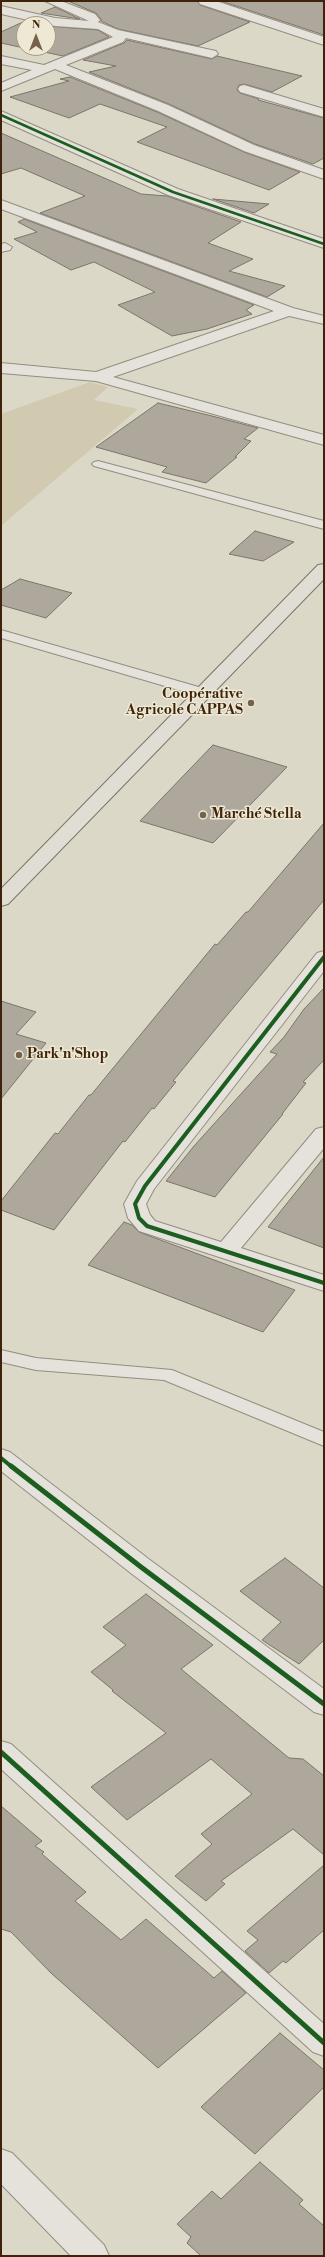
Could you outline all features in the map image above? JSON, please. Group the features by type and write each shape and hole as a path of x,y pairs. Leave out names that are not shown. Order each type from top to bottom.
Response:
{"highway":[{"path":"1,900 324,569"}],"street":[{"path":"51,1 91,17 101,26 119,34 212,54"},
{"path":"204,1 324,41"},
{"path":"1,10 55,22 101,26"},
{"path":"1,87 119,40 121,36 119,34"},
{"path":"1,60 50,67 163,108 249,148 324,175"},
{"path":"244,89 324,113"},
{"path":"1,115 173,192 324,244"},
{"path":"1,204 288,312 324,320"},
{"path":"97,377 288,312"},
{"path":"1,368 97,377 324,440"},
{"path":"324,958 145,1186 136,1204 138,1218 147,1226 324,1283"},
{"path":"225,1252 324,1134"},
{"path":"1,1458 141,1567 324,1704"},
{"path":"1,1752 324,2043"},
{"path":"1,2163 93,2256"}],"lane":[{"path":"98,464 324,525"},
{"path":"1,634 204,693"},
{"path":"1,1356 36,1364 166,1374 324,1439"}],"shaded area":[{"path":"90,382 108,387 94,400 138,409 1,526 1,414"}],"building":[{"path":"68,1 197,1 200,5 250,22 198,46 118,29 101,21 96,13"},
{"path":"221,1 324,1 324,35"},
{"path":"55,7 80,19 41,13"},
{"path":"16,25 16,46 1,43 1,32"},
{"path":"56,27 98,30 109,37 63,56 56,55"},
{"path":"127,40 212,59 217,56 302,76 272,92 244,84 239,85 237,90 240,93 259,99 258,100 324,118 324,158 313,164 255,144 169,104 89,72 116,66 83,60 124,43"},
{"path":"70,77 157,112 244,152 300,172 269,190 137,142 167,127 100,104 69,118 10,97 69,81 60,79"},
{"path":"1,133 141,194 167,196 241,222 208,243 253,259 229,271 285,286 267,297 40,213 85,196 21,168 1,174"},
{"path":"213,199 269,204 254,213"},
{"path":"24,219 254,305 246,310 252,314 207,329 172,336 118,305 155,292 94,262 71,270 14,239 37,232 18,222"},
{"path":"158,403 258,428 244,439 251,441 235,457 237,457 206,483 162,472 167,467 96,447"},
{"path":"255,531 294,542 263,561 229,554"},
{"path":"20,579 72,593 46,618 1,605 1,590"},
{"path":"213,745 287,767 213,843 140,821"},
{"path":"324,823 324,900 173,1081 176,1082 154,1109 152,1108 125,1142 123,1141 54,1230 1,1210 1,1201 55,1133 58,1134 215,944 217,945 246,912 248,912"},
{"path":"324,988 324,1060 303,1082 306,1083 283,1114 215,1197 166,1181 194,1146 277,1054 270,1052 284,1037 304,1009"},
{"path":"1,1001 36,1012 16,1034 46,1043 1,1099"},
{"path":"324,1157 324,1248 268,1227"},
{"path":"124,1222 132,1225 139,1232 295,1290 263,1332 88,1265"},
{"path":"285,1558 324,1588 324,1640 299,1664 262,1640 281,1622 240,1591"},
{"path":"146,1594 213,1645 181,1669 289,1758 303,1759 324,1776 324,1855 293,1829 221,1881 225,1884 206,1901 175,1876 212,1844 201,1834 252,1794 211,1759 127,1820 91,1787 166,1733 112,1691 113,1690 91,1672 126,1645 103,1627"},
{"path":"1,1806 42,1841 35,1846 44,1852 42,1854 86,1892 75,1901 121,1940 146,1919 214,1978 222,1971 246,1993 158,2068 51,1973 11,1932 1,1929"},
{"path":"324,1865 324,1930 286,1963 283,1961 269,1973 245,1951 258,1940 247,1931"},
{"path":"280,2033 324,2070 324,2087 255,2154 201,2107"},
{"path":"260,2162 303,2200 299,2204 324,2226 324,2256 201,2256 187,2243 191,2237 177,2224 212,2191 221,2199"}],"cycle path":[{"path":"1,115 173,192 324,244"},
{"path":"324,957 145,1186 135,1204 139,1218 147,1226 324,1283"},
{"path":"1,1458 141,1567 324,1704"},
{"path":"1,1752 324,2043"}],"place":[{"name":"Coopérative Agricole CAPPAS","path":"251,703"},
{"name":"Marché Stella","path":"203,815"},
{"name":"Park'n'Shop","path":"19,1055"}]}
